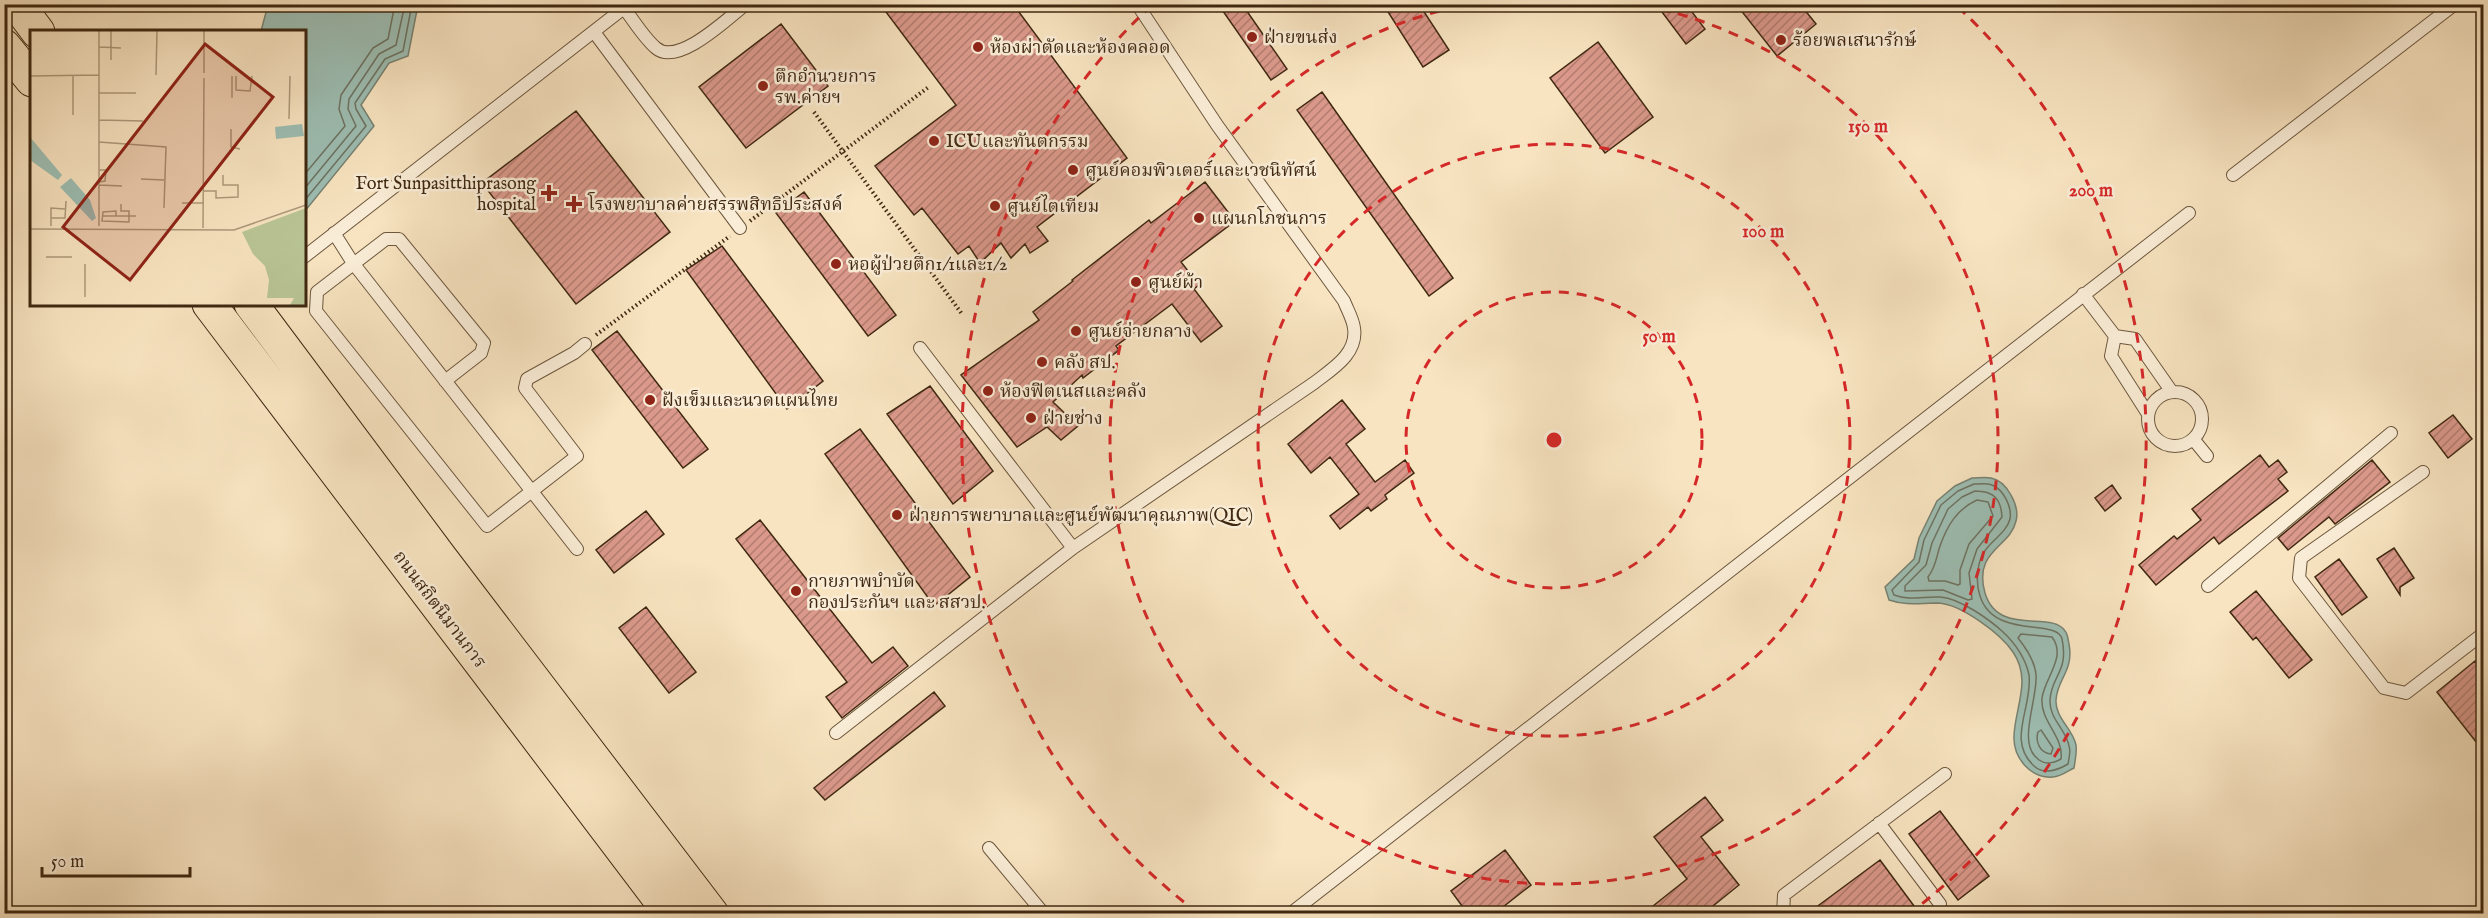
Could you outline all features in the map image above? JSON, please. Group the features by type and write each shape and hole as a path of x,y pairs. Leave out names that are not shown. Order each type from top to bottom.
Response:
{"main road":[{"path":"17,4 36,30"},
{"path":"4,46 30,78"},
{"name":"ถนนสถิตนิมานการ","path":"252,306 433,548 712,914"},
{"name":"ถนนสถิตนิมานการ","path":"226,310 671,914"}],"lane":[{"path":"306,255 626,6 657,50 671,54 685,50 746,4"},
{"path":"837,733 1073,548 1314,383 1341,362 1354,343 1354,326 1344,301 1217,124 1137,4"},
{"path":"2233,175 2455,4"},
{"path":"594,32 740,228"},
{"path":"1290,914 2189,213"},
{"path":"334,233 353,263 577,549"},
{"path":"445,381 481,353 484,343 399,239 386,239 317,292 316,310 487,526 577,456 525,388 527,378 574,353 585,344"},
{"path":"2083,294 2115,336 2135,339 2172,392"},
{"path":"2115,336 2110,356 2148,414 2150,431 2162,443 2179,447 2194,440 2202,425 2200,408 2189,395 2172,392 2156,399 2148,414"},
{"path":"920,348 1073,548"},
{"path":"2208,586 2391,433"},
{"path":"2194,440 2207,456"},
{"path":"2423,472 2301,558 2299,578 2384,688 2406,693 2484,633"},
{"path":"1783,914 1784,895 1945,774"},
{"path":"1880,823 1940,904"},
{"path":"989,848 1044,914"}],"path":[{"path":"585,344 930,86"},
{"path":"814,112 962,314"}],"water":[{"path":"268,5 418,5 408,56 389,63 361,105 374,126 306,210 306,30 261,30"},
{"path":"1972,478 1997,480 2007,489 2016,508 2016,521 2012,530 1988,558 1984,567 1985,593 1992,606 2001,615 2013,619 2058,625 2067,635 2069,661 2059,686 2056,706 2074,739 2076,754 2074,768 2058,776 2037,775 2025,766 2017,752 2014,736 2022,683 2019,662 2007,645 1969,614 1938,603 1895,602 1889,600 1885,587 1914,559 1919,538 1937,501 1955,486"}],"building":[{"path":"880,4 1013,4 1127,158 1037,227 1048,241 1030,253 1025,244 1011,258 1001,243 980,263 969,246 958,254 922,208 914,215 875,166 956,105"},
{"name":"ฝ่ายขนส่ง","path":"1218,4 1242,4 1287,69 1271,80"},
{"path":"1383,4 1419,4 1449,50 1423,67"},
{"path":"1656,4 1686,4 1705,29 1686,44"},
{"name":"ร้อยพลเสนารักษ์","path":"1736,4 1794,4 1800,12 1804,9 1816,24 1777,56"},
{"name":"ตึกอำนวยการ รพ.ค่ายฯ","path":"781,24 828,86 746,148 699,87"},
{"path":"1598,42 1653,117 1605,153 1550,78"},
{"path":"1322,92 1453,278 1429,296 1297,110"},
{"path":"576,111 670,232 576,304 482,183"},
{"path":"1205,182 1235,221 1181,262 1199,285 1194,289 1222,326 1201,342 1172,304 1116,346 1119,350 1083,378 1082,375 1053,402 1078,426 1061,440 1047,427 1017,447 961,375 1039,320 1033,312 1072,280 1149,220 1151,223"},
{"name":"หอผู้ป่วยตึก1/1และ1/2","path":"804,192 896,315 868,336 776,213"},
{"path":"722,246 823,381 787,409 686,270"},
{"name":"ฝังเข็มและนวดแผนไทย","path":"617,331 708,449 683,468 592,350"},
{"path":"930,386 993,471 953,504 887,414"},
{"path":"1342,400 1365,429 1346,444 1375,482 1405,460 1414,473 1385,495 1387,499 1371,511 1368,507 1340,529 1330,516 1359,494 1330,457 1311,473 1288,444"},
{"path":"2453,415 2472,439 2448,458 2429,433"},
{"name":"ฝ่ายการพยาบาลและศูนย์พัฒนาคุณภาพ(QIC)","path":"860,429 970,577 934,606 825,454"},
{"path":"2260,455 2269,467 2278,460 2287,472 2278,479 2288,491 2219,544 2214,537 2156,585 2139,565 2174,536 2177,539 2201,520 2192,509"},
{"path":"2372,460 2390,482 2335,524 2329,517 2288,550 2278,538"},
{"path":"2112,485 2121,498 2105,511 2095,498"},
{"path":"646,511 664,534 614,573 596,550"},
{"name":"กายภาพบำบัด กองประกันฯ และ สสวป.","path":"760,520 872,663 893,647 908,666 842,718 826,697 847,682 736,539"},
{"path":"2394,548 2414,578 2400,587 2400,595 2377,559"},
{"path":"2339,559 2367,597 2342,615 2315,577"},
{"path":"2256,591 2312,660 2289,678 2256,637 2253,640 2230,612"},
{"path":"646,607 696,672 669,693 619,628"},
{"path":"2475,661 2484,672 2484,752 2437,692"},
{"path":"934,692 945,706 825,800 814,788"},
{"path":"1705,797 1723,820 1701,837 1739,885 1703,914 1643,914 1687,879 1654,837"},
{"path":"1940,811 1989,876 1958,900 1909,834"},
{"path":"1505,850 1531,885 1494,914 1468,914 1451,891"},
{"path":"1880,860 1920,914 1807,914 1834,894"}],"place":[{"name":"ฝ่ายขนส่ง","path":"1252,37"},
{"name":"ร้อยพลเสนารักษ์","path":"1781,40"},
{"name":"ห้องผ่าตัดและห้องคลอด","path":"978,47"},
{"name":"ตึกอำนวยการ รพ.ค่ายฯ","path":"763,86"},
{"name":"ICUและทันตกรรม","path":"934,141"},
{"name":"ศูนย์คอมพิวเตอร์และเวชนิทัศน์","path":"1073,170"},
{"name":"Fort Sunpasitthiprasong hospital","path":"549,193"},
{"name":"โรงพยาบาลค่ายสรรพสิทธิประสงค์","path":"574,204"},
{"name":"ศูนย์ไตเทียม","path":"995,206"},
{"name":"แผนกโภชนการ","path":"1199,218"},
{"name":"หอผู้ป่วยตึก1/1และ1/2","path":"836,264"},
{"name":"ศูนย์ผ้า","path":"1136,282"},
{"name":"ศูนย์จ่ายกลาง","path":"1076,331"},
{"name":"คลัง สป.","path":"1042,362"},
{"name":"ห้องฟิตเนสและคลัง","path":"988,391"},
{"name":"ฝังเข็มและนวดแผนไทย","path":"650,400"},
{"name":"ฝ่ายช่าง","path":"1031,418"},
{"name":"ฝ่ายการพยาบาลและศูนย์พัฒนาคุณภาพ(QIC)","path":"897,515"},
{"name":"กายภาพบำบัด กองประกันฯ และ สสวป.","path":"796,591"}]}
